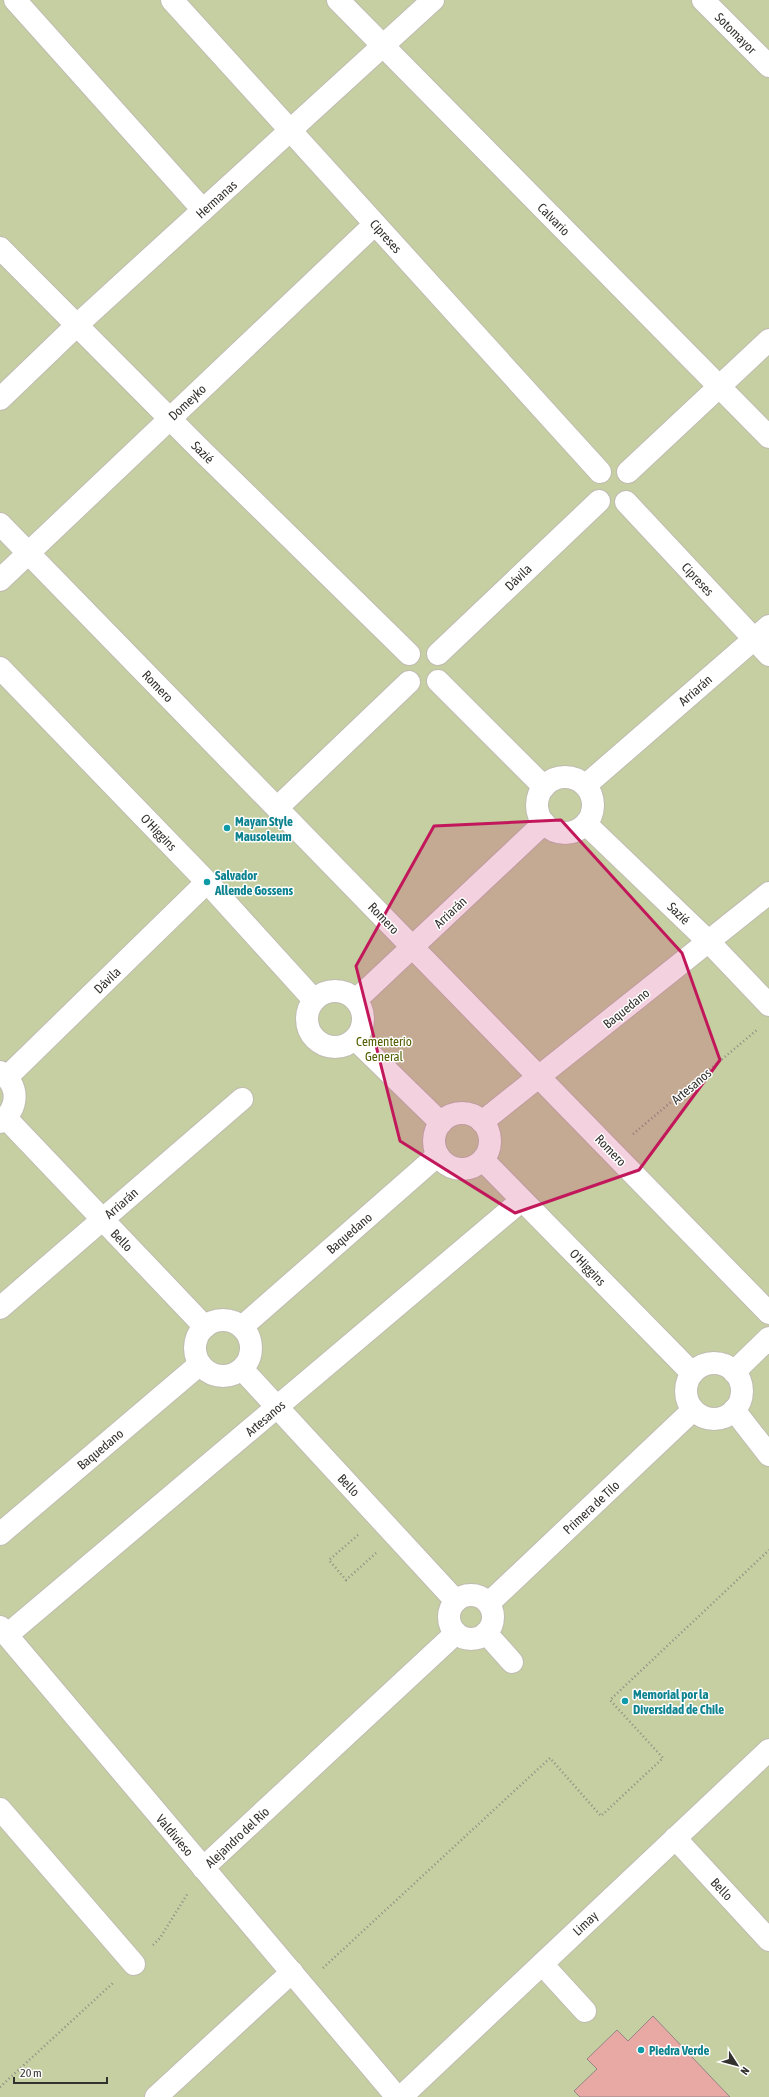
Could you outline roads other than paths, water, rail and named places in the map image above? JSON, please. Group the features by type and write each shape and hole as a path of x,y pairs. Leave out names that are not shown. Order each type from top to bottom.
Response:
{"lane":[{"path":"15,0 203,210"},
{"name":"Cipreses","path":"172,0 600,472"},
{"name":"Calvario","path":"338,0 769,438"},
{"name":"Hermanas","path":"0,399 77,325 433,0"},
{"name":"Sotomayor","path":"703,0 769,66"},
{"name":"Domeyko","path":"0,580 375,224"},
{"name":"Sazié","path":"0,248 169,418 409,654"},
{"path":"628,472 769,340"},
{"path":"617,467 628,472 634,484 631,498 621,506 609,507 599,501 593,489 593,483 600,472 605,468 617,467"},
{"name":"Dávila","path":"438,654 599,501"},
{"name":"Cipreses","path":"626,502 761,632 769,655"},
{"name":"Romero","path":"0,524 412,947 540,1076 769,1313"},
{"name":"Arriarán","path":"586,785 761,632"},
{"path":"420,648 426,648 438,654 443,664 443,670 438,681 427,687 415,686 409,682 406,677 404,665 409,654 420,648"},
{"name":"O'Higgins","path":"0,668 207,882 314,1000"},
{"path":"438,681 544,787"},
{"path":"277,808 409,682"},
{"path":"560,777 574,778 586,785 593,800 593,809 586,824 578,830 569,832 551,829 544,823 539,814 539,795 551,780 560,777"},
{"name":"Arriarán","path":"356,1000 544,823"},
{"name":"Sazié","path":"586,824 709,942 766,1015"},
{"name":"Dávila","path":"4,1074 207,882"},
{"name":"Baquedano","path":"482,1122 769,893"},
{"path":"335,991 347,994 356,1000 361,1010 363,1020 360,1030 355,1038 346,1044 336,1047 326,1046 316,1040 310,1032 307,1021 308,1010 314,1000 324,993 335,991"},
{"path":"355,1038 441,1123"},
{"path":"3,1120 12,1111 15,1093 4,1074"},
{"name":"Arriarán","path":"0,1308 242,1099"},
{"path":"461,1113 473,1116 482,1122 488,1131 490,1141 488,1151 483,1160 474,1166 464,1169 454,1168 445,1163 438,1155 434,1145 435,1133 441,1123 450,1116 461,1113"},
{"name":"Bello","path":"3,1120 102,1220 205,1328"},
{"name":"Baquedano","path":"242,1327 438,1155"},
{"name":"O'Higgins","path":"483,1160 692,1373"},
{"name":"Artesanos","path":"4,1631 277,1407 522,1200"},
{"path":"219,1321 227,1321 242,1327 248,1335 251,1344 251,1353 242,1369 233,1374 224,1376 210,1373 200,1364 195,1349 196,1341 205,1328 219,1321"},
{"path":"734,1372 769,1338"},
{"name":"Baquedano","path":"0,1534 200,1364"},
{"path":"708,1364 726,1367 734,1372 741,1387 741,1395 734,1410 718,1419 700,1416 693,1410 688,1403 686,1388 692,1373 699,1367 708,1364"},
{"name":"Bello","path":"242,1369 456,1601"},
{"name":"Primera de Tilo","path":"489,1603 693,1410"},
{"path":"734,1410 769,1455"},
{"path":"469,1595 483,1598 489,1603 493,1615 493,1622 486,1633 474,1638 461,1636 452,1627 450,1613 456,1601 469,1595"},
{"name":"Valdivieso","path":"4,1631 397,2097"},
{"name":"Alejandro del Río","path":"203,1868 456,1632"},
{"path":"486,1633 512,1662"},
{"name":"Limay","path":"401,2097 769,1750"},
{"path":"0,1810 134,1964"},
{"name":"Bello","path":"675,1838 769,1940"},
{"path":"542,1964 585,2011"},
{"path":"156,2097 298,1979"}],"place":[{"name":"Mayan Style Mausoleum","path":"227,828"},
{"name":"Salvador Allende Gossens","path":"207,882"},
{"name":"Memorial por la Diversidad de Chile","path":"625,1701"},
{"name":"Piedra Verde","path":"641,2050"}],"park label":[{"name":"Cementerio General","path":"384,1048"}]}
